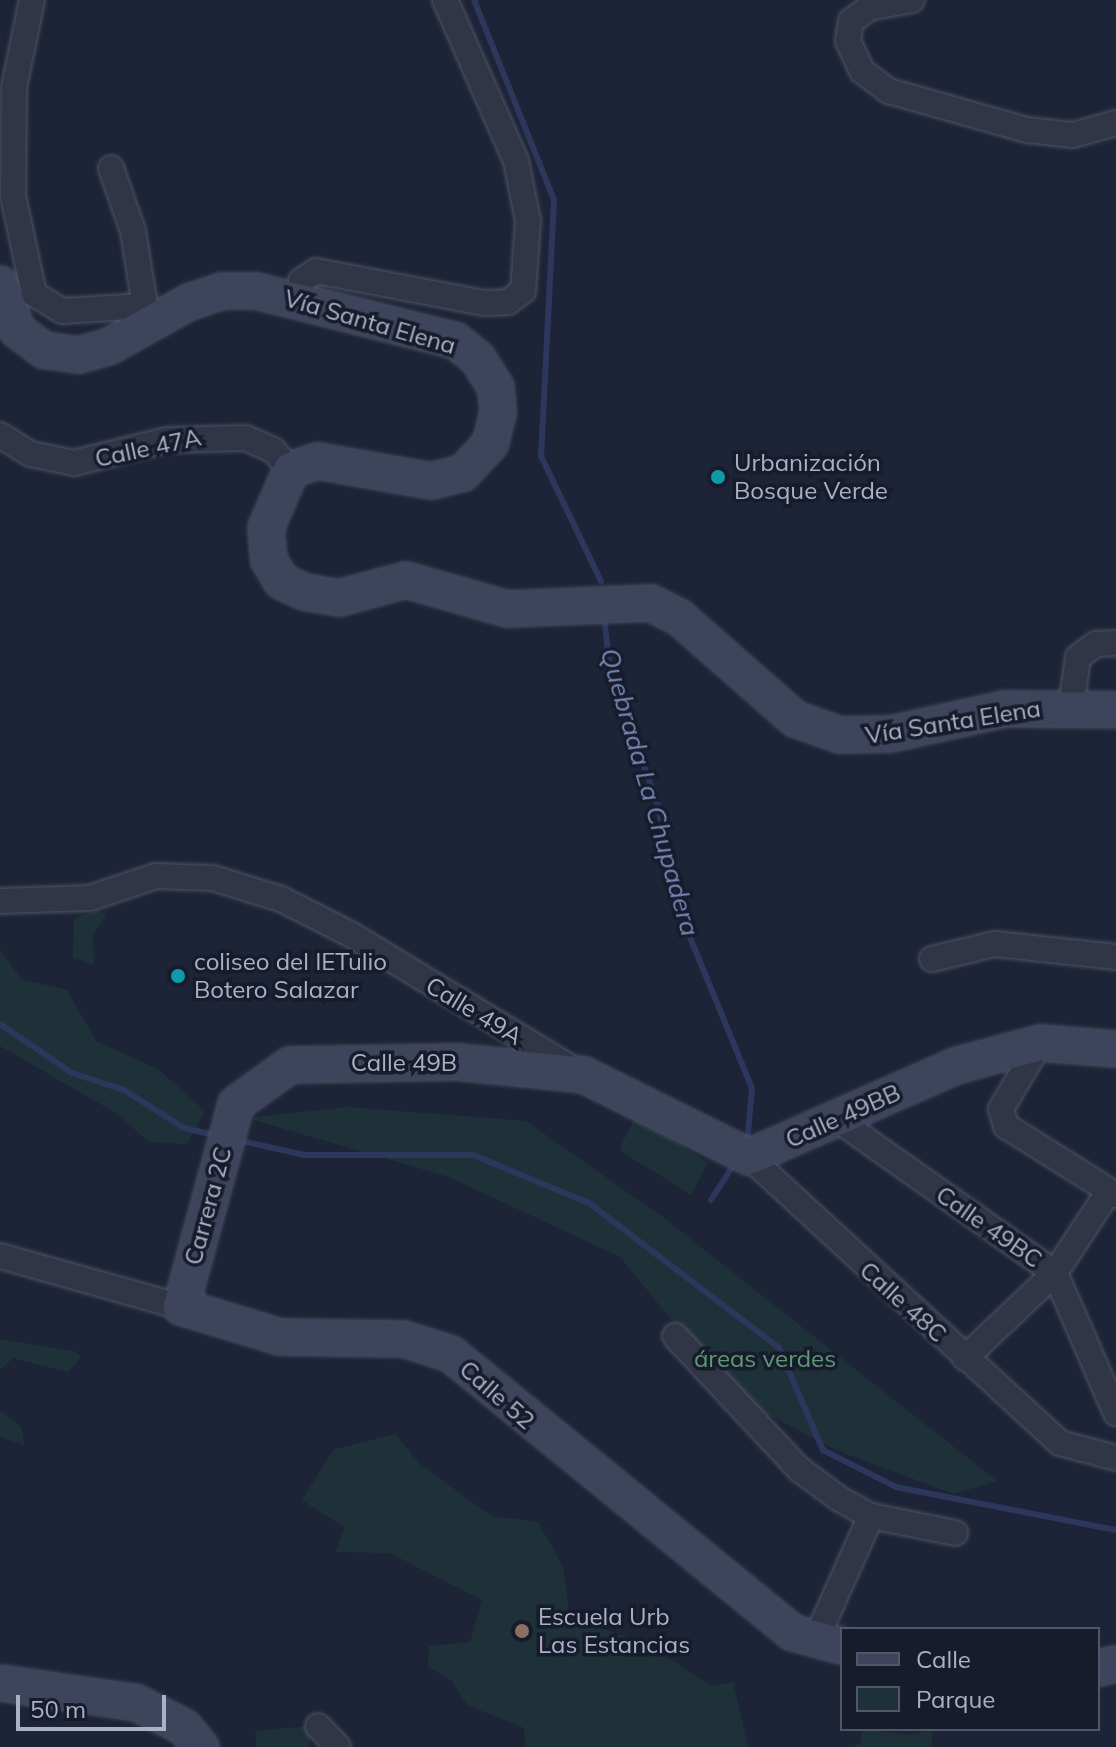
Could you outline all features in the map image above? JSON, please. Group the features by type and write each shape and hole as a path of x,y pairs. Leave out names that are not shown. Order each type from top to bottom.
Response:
{"street":[{"path":"32,0 14,88 13,196 34,294 62,311 147,315 133,231 111,168"},
{"path":"298,301 301,281 316,271 484,303 508,302 523,291 528,221 516,161 445,0"},
{"path":"912,0 869,8 851,21 848,41 862,71 889,91 1027,130 1073,135 1116,123"},
{"name":"Vía Santa Elena","path":"0,284 17,330 44,350 79,355 147,315 222,291 298,301 456,341 496,388 498,413 490,444 452,476 431,481 352,462 291,470 266,528 269,560 281,581 305,592 339,598 406,580 508,609 651,603 680,618 795,719 840,735 1071,707 1116,710"},
{"name":"Calle 47A","path":"0,435 31,454 74,463 167,440 246,438 273,450 291,470"},
{"path":"1071,707 1078,657 1096,644 1116,643"},
{"name":"Calle 49A","path":"0,901 53,903 156,876 213,878 281,899 350,934 584,1075"},
{"path":"932,959 995,944 1116,957"},
{"path":"965,1358 1055,1273 1112,1193 1006,1126 1001,1109 1040,1043"},
{"name":"Calle 49BB","path":"742,1153 838,1120 955,1066 1040,1043 1116,1049"},
{"name":"Calle 49B","path":"236,1104 290,1065 457,1062 584,1075"},
{"path":"584,1075 742,1153"},
{"name":"Carrera 2C","path":"181,1307 236,1104"},
{"name":"Calle 49BC","path":"838,1120 1055,1273 1116,1413"},
{"name":"Calle 48C","path":"742,1153 1060,1443 1116,1458"},
{"name":"Calle 52","path":"0,1256 280,1337 404,1339 451,1354 781,1624 829,1642"},
{"path":"675,1336 799,1469 871,1516 955,1533"},
{"path":"829,1642 871,1516"},
{"path":"0,1683 137,1703 184,1727 201,1747"},
{"path":"318,1726 338,1747"}],"green space":[{"path":"99,910 106,915 93,935 94,965 73,958 74,918"},
{"path":"0,949 21,979 67,990 96,1041 158,1069 205,1111 187,1144 149,1142 116,1113 0,1046"},
{"name":"áreas verdes","path":"347,1107 526,1121 664,1218 997,1481 954,1494 836,1450 735,1397 620,1257 449,1177 247,1118"},
{"path":"636,1115 708,1163 691,1195 619,1150"},
{"path":"0,1339 74,1351 81,1357 68,1372 13,1358 0,1370"},
{"path":"0,1411 20,1425 25,1445 0,1437"},
{"path":"395,1434 420,1464 491,1516 538,1522 563,1567 570,1619 641,1641 712,1686 733,1682 748,1747 525,1747 524,1728 467,1705 451,1680 428,1667 429,1646 470,1642 482,1600 390,1553 335,1552 345,1528 302,1500 333,1450"},
{"path":"308,1726 310,1747 257,1747 255,1731"},
{"path":"863,1731 910,1735 933,1731 931,1747 849,1747 860,1744"}],"waterway":[{"name":"Quebrada La Chupadera","path":"474,0 554,200 541,456 601,581"},
{"name":"Quebrada La Chupadera","path":"604,617 610,668 658,806 676,903 752,1088 747,1144"},
{"path":"0,1024 72,1073 124,1090 184,1128 215,1135"},
{"path":"237,1140 304,1155 473,1155 589,1203 779,1348 823,1450 896,1487 1116,1530"},
{"name":"Quebrada La Chupadera","path":"711,1200 734,1164"}],"place":[{"name":"Urbanización Bosque Verde","path":"718,477"},
{"name":"coliseo del IETulio Botero Salazar","path":"178,976"},
{"name":"Escuela Urb Las Estancias","path":"522,1631"}]}
